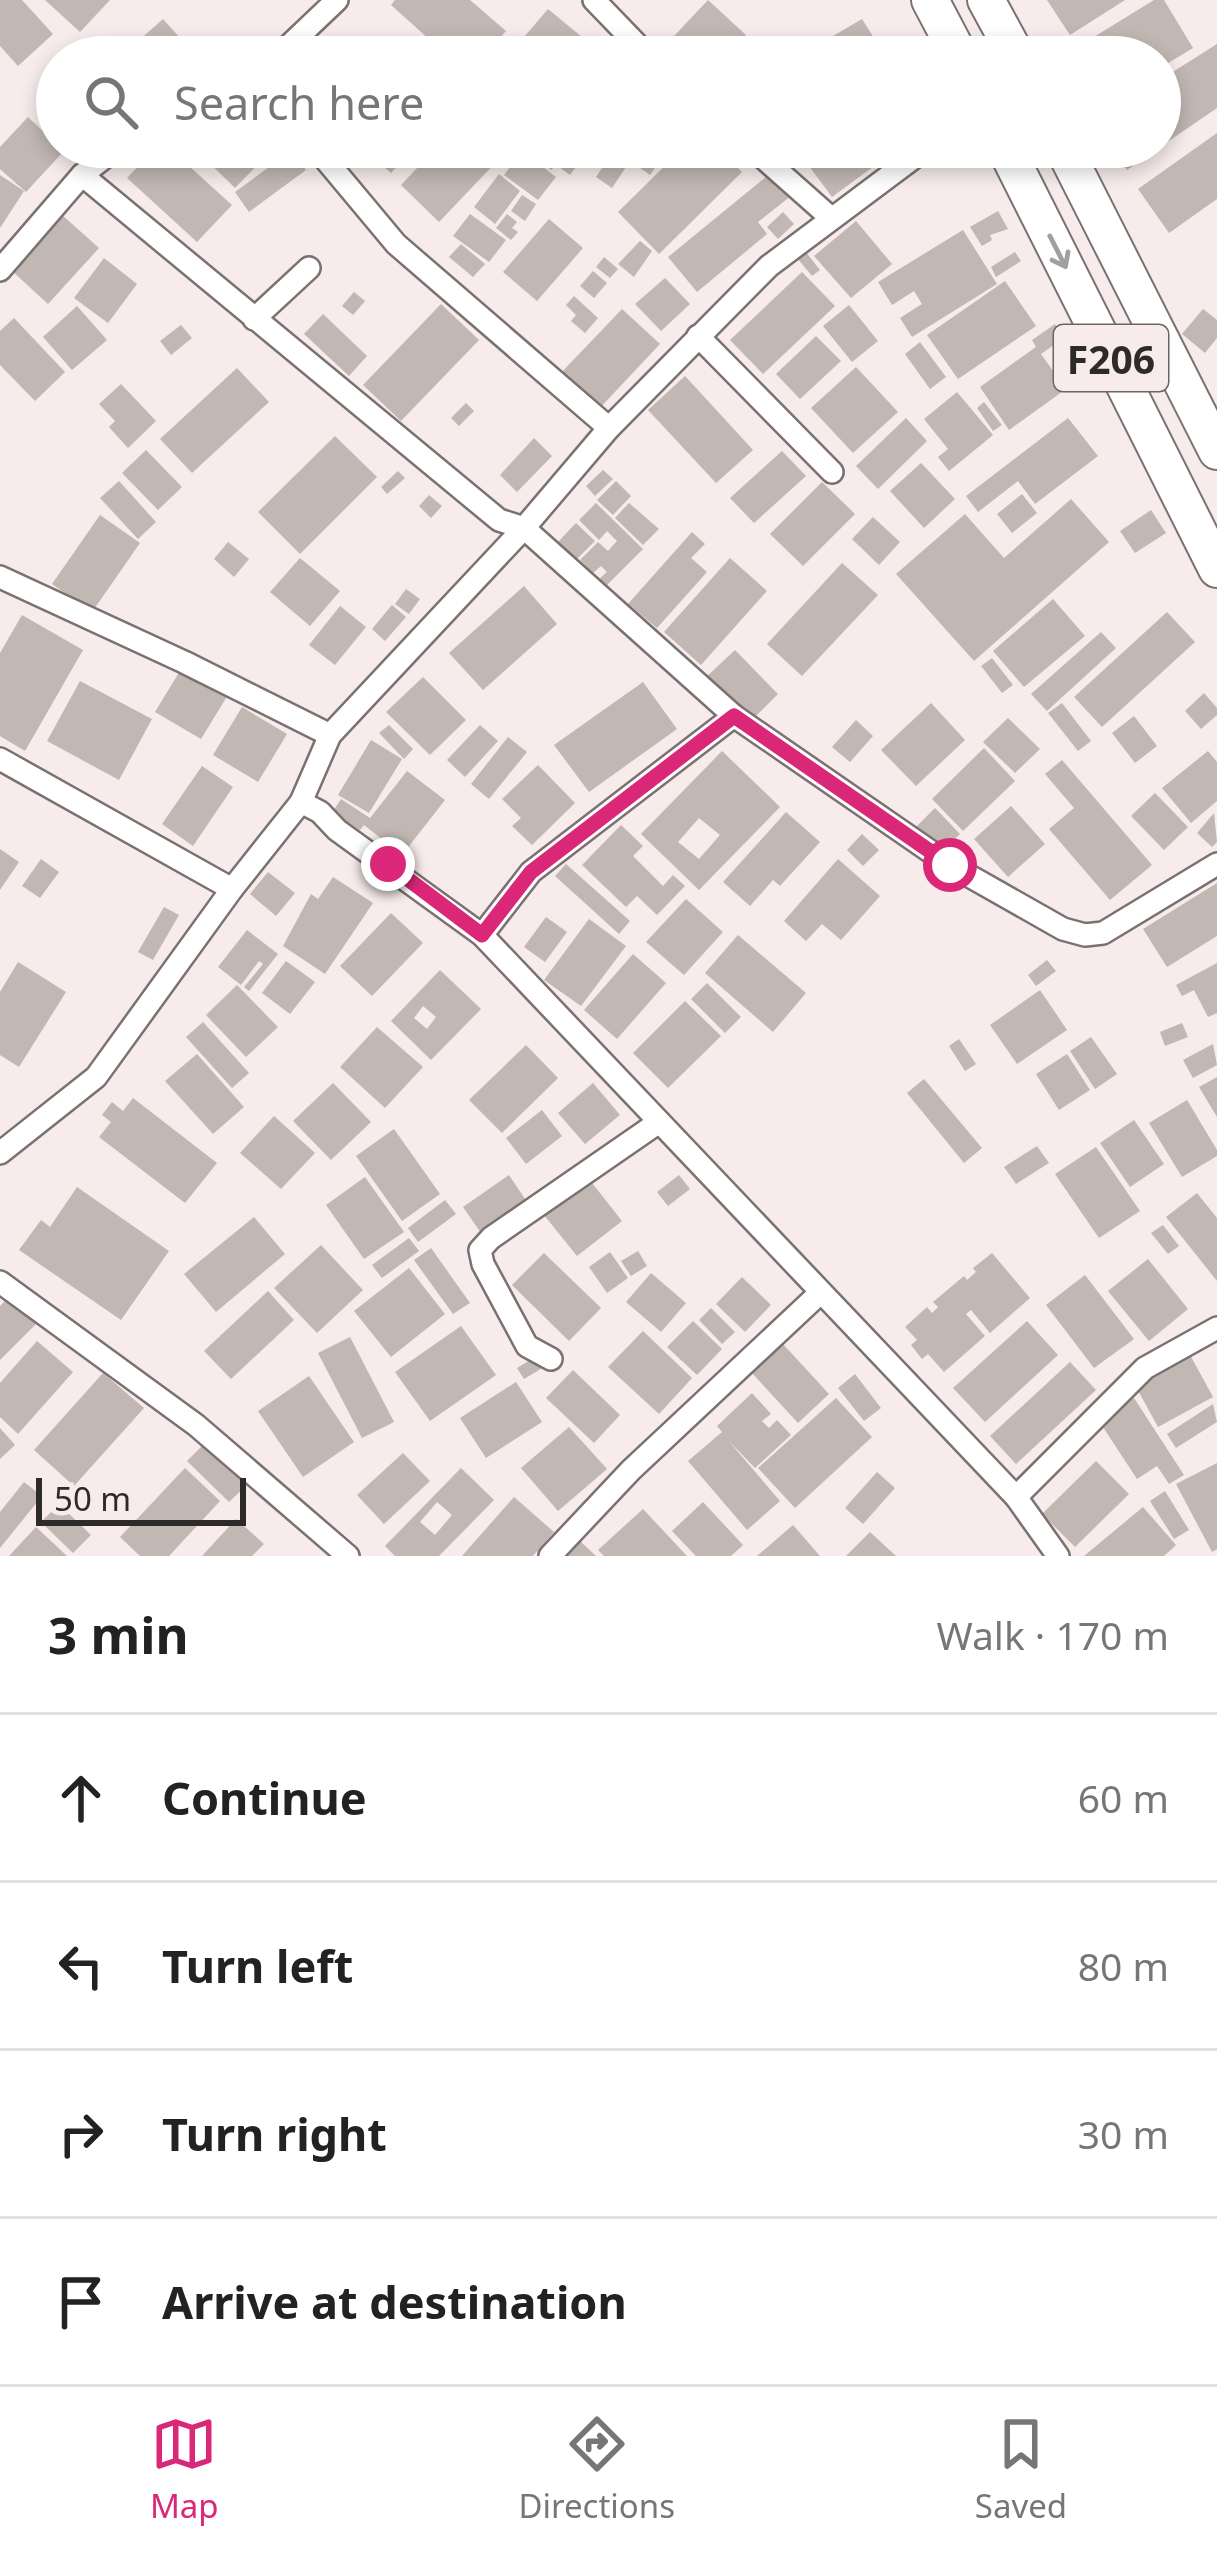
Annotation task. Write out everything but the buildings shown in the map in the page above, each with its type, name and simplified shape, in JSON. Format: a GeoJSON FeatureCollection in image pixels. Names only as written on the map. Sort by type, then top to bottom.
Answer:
{"type":"FeatureCollection","features":[{"type":"Feature","properties":{"kind":"main road"},"geometry":{"type":"LineString","coordinates":[[930,0],[949,36]]}},
{"type":"Feature","properties":{"kind":"main road"},"geometry":{"type":"LineString","coordinates":[[986,0],[1006,36]]}},
{"type":"Feature","properties":{"kind":"main road","name":"F206"},"geometry":{"type":"LineString","coordinates":[[1016,168],[1217,569]]}},
{"type":"Feature","properties":{"kind":"main road","name":"F206"},"geometry":{"type":"LineString","coordinates":[[1075,168],[1217,452]]}},
{"type":"Feature","properties":{"kind":"street"},"geometry":{"type":"LineString","coordinates":[[300,36],[337,0]]}},
{"type":"Feature","properties":{"kind":"street"},"geometry":{"type":"LineString","coordinates":[[594,0],[629,36]]}},
{"type":"Feature","properties":{"kind":"street"},"geometry":{"type":"LineString","coordinates":[[0,270],[91,168]]}},
{"type":"Feature","properties":{"kind":"street"},"geometry":{"type":"LineString","coordinates":[[333,168],[396,244],[609,428]]}},
{"type":"Feature","properties":{"kind":"street"},"geometry":{"type":"LineString","coordinates":[[775,168],[831,218]]}},
{"type":"Feature","properties":{"kind":"street"},"geometry":{"type":"LineString","coordinates":[[0,1153],[96,1077],[301,802],[330,735],[524,528],[609,428],[769,266],[899,168]]}},
{"type":"Feature","properties":{"kind":"street"},"geometry":{"type":"LineString","coordinates":[[82,175],[499,520],[524,528],[734,716],[950,865],[1063,929],[1084,935],[1102,932],[1217,864]]}},
{"type":"Feature","properties":{"kind":"street"},"geometry":{"type":"LineString","coordinates":[[254,320],[309,268]]}},
{"type":"Feature","properties":{"kind":"street"},"geometry":{"type":"LineString","coordinates":[[698,336],[832,472]]}},
{"type":"Feature","properties":{"kind":"street"},"geometry":{"type":"LineString","coordinates":[[0,577],[330,735]]}},
{"type":"Feature","properties":{"kind":"street"},"geometry":{"type":"LineString","coordinates":[[482,935],[531,872],[734,716]]}},
{"type":"Feature","properties":{"kind":"street"},"geometry":{"type":"LineString","coordinates":[[0,759],[232,889]]}},
{"type":"Feature","properties":{"kind":"street"},"geometry":{"type":"LineString","coordinates":[[301,802],[482,935],[1016,1497],[1058,1556]]}},
{"type":"Feature","properties":{"kind":"street"},"geometry":{"type":"LineString","coordinates":[[551,1359],[527,1346],[480,1250],[659,1122]]}},
{"type":"Feature","properties":{"kind":"street"},"geometry":{"type":"LineString","coordinates":[[0,1282],[196,1425],[348,1556]]}},
{"type":"Feature","properties":{"kind":"street"},"geometry":{"type":"LineString","coordinates":[[550,1556],[631,1470],[820,1293]]}},
{"type":"Feature","properties":{"kind":"street"},"geometry":{"type":"LineString","coordinates":[[1016,1497],[1145,1368],[1217,1328]]}},
{"type":"Feature","properties":{"kind":"route"},"geometry":{"type":"LineString","coordinates":[[388,864],[482,935],[531,872],[734,716],[950,865]]}}]}
